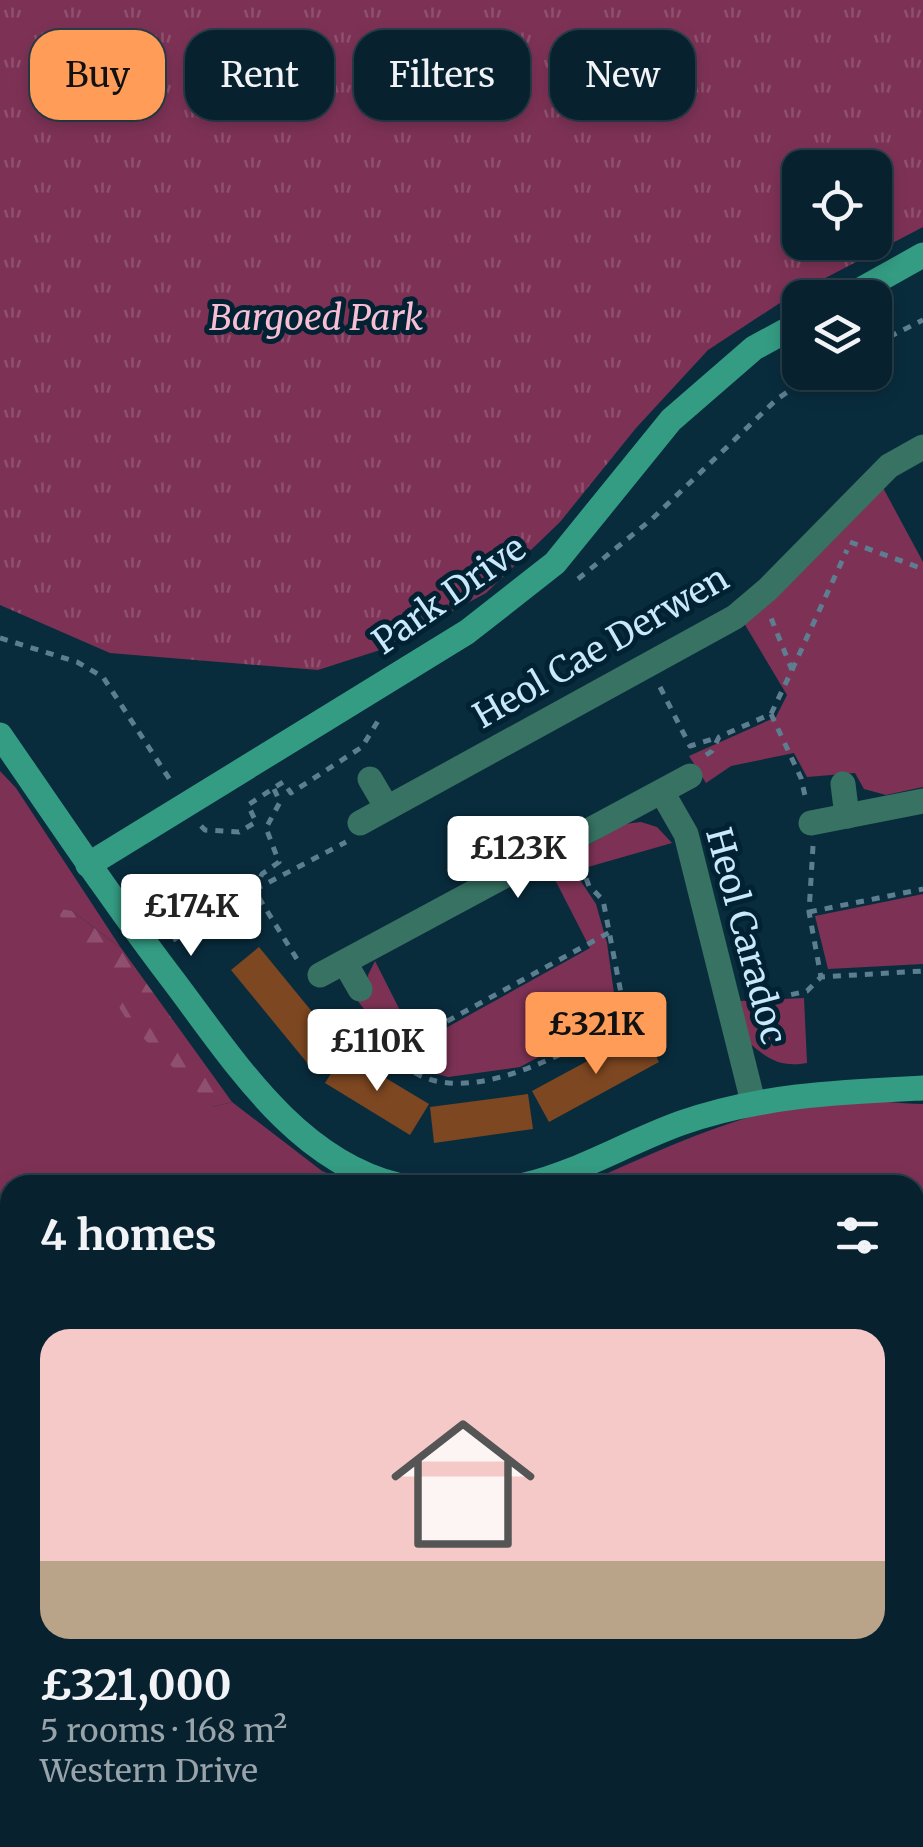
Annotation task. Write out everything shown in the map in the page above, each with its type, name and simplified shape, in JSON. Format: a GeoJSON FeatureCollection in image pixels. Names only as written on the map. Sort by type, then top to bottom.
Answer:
{"type":"FeatureCollection","features":[{"type":"Feature","properties":{"kind":"street"},"geometry":{"type":"LineString","coordinates":[[878,280],[923,255]]}},
{"type":"Feature","properties":{"kind":"street","name":"Park Drive"},"geometry":{"type":"LineString","coordinates":[[88,865],[467,632],[555,563],[672,420],[754,348],[782,333]]}},
{"type":"Feature","properties":{"kind":"street","name":"Heol Cae Derwen"},"geometry":{"type":"LineString","coordinates":[[360,822],[735,617],[889,466],[923,447]]}},
{"type":"Feature","properties":{"kind":"street"},"geometry":{"type":"LineString","coordinates":[[0,735],[88,865],[251,1084],[302,1135],[372,1175]]}},
{"type":"Feature","properties":{"kind":"street"},"geometry":{"type":"LineString","coordinates":[[320,975],[690,776]]}},
{"type":"Feature","properties":{"kind":"street"},"geometry":{"type":"LineString","coordinates":[[370,780],[387,808]]}},
{"type":"Feature","properties":{"kind":"street"},"geometry":{"type":"LineString","coordinates":[[843,784],[847,816]]}},
{"type":"Feature","properties":{"kind":"street","name":"Heol Caradoc"},"geometry":{"type":"LineString","coordinates":[[662,792],[686,834],[753,1102]]}},
{"type":"Feature","properties":{"kind":"street"},"geometry":{"type":"LineString","coordinates":[[811,823],[923,801]]}},
{"type":"Feature","properties":{"kind":"street"},"geometry":{"type":"LineString","coordinates":[[345,962],[359,1000]]}},
{"type":"Feature","properties":{"kind":"street"},"geometry":{"type":"LineString","coordinates":[[562,1175],[680,1124],[753,1102],[810,1093],[923,1088]]}},
{"type":"Feature","properties":{"kind":"path"},"geometry":{"type":"LineString","coordinates":[[892,336],[923,320]]}},
{"type":"Feature","properties":{"kind":"path"},"geometry":{"type":"LineString","coordinates":[[649,664],[690,746],[719,737],[770,714],[850,542],[923,569]]}},
{"type":"Feature","properties":{"kind":"path"},"geometry":{"type":"LineString","coordinates":[[761,594],[792,670]]}},
{"type":"Feature","properties":{"kind":"path"},"geometry":{"type":"LineString","coordinates":[[0,638],[76,662],[103,677],[173,785]]}},
{"type":"Feature","properties":{"kind":"path"},"geometry":{"type":"LineString","coordinates":[[690,776],[698,760],[712,751],[719,737]]}},
{"type":"Feature","properties":{"kind":"path"},"geometry":{"type":"LineString","coordinates":[[274,789],[280,802],[266,828],[279,862],[262,874],[254,890],[311,980],[320,975]]}},
{"type":"Feature","properties":{"kind":"path"},"geometry":{"type":"LineString","coordinates":[[359,1000],[391,1052],[417,1074],[442,1083],[517,1076],[626,1020],[603,900],[589,886],[572,840]]}},
{"type":"Feature","properties":{"kind":"path"},"geometry":{"type":"LineString","coordinates":[[809,912],[923,888]]}},
{"type":"Feature","properties":{"kind":"path"},"geometry":{"type":"LineString","coordinates":[[391,1052],[610,932]]}},
{"type":"Feature","properties":{"kind":"path"},"geometry":{"type":"LineString","coordinates":[[742,1053],[752,1049],[781,997],[807,991],[820,976],[923,972]]}},
{"type":"Feature","properties":{"kind":"green space","name":"Bargoed Park"},"geometry":{"type":"Polygon","coordinates":[[[0,0],[923,0],[923,227],[892,243],[892,150],[782,150],[782,260],[860,260],[822,280],[782,280],[782,302],[708,350],[636,428],[560,522],[486,593],[380,650],[318,670],[110,653],[0,605],[0,0]]]}},
{"type":"Feature","properties":{"kind":"green space"},"geometry":{"type":"Polygon","coordinates":[[[881,484],[923,562],[923,787],[886,795],[864,789],[855,773],[807,777],[794,753],[731,766],[706,783],[689,756],[776,717],[787,695],[744,623],[881,484]]]}},
{"type":"Feature","properties":{"kind":"green space"},"geometry":{"type":"Polygon","coordinates":[[[0,771],[16,788],[121,948],[72,911],[213,1107],[232,1102],[331,1175],[0,1175],[0,771]]]}},
{"type":"Feature","properties":{"kind":"green space"},"geometry":{"type":"Polygon","coordinates":[[[641,822],[657,827],[672,843],[574,871],[596,904],[607,943],[617,1015],[520,1067],[448,1077],[419,1069],[398,1053],[357,1000],[369,992],[368,975],[375,961],[417,1044],[590,948],[549,868],[625,824],[641,822]]]}},
{"type":"Feature","properties":{"kind":"green space"},"geometry":{"type":"Polygon","coordinates":[[[923,894],[923,964],[828,969],[815,916],[923,894]]]}},
{"type":"Feature","properties":{"kind":"green space"},"geometry":{"type":"Polygon","coordinates":[[[55,908],[72,911],[121,948],[232,1102],[213,1107],[131,1026],[55,908]]]}},
{"type":"Feature","properties":{"kind":"green space"},"geometry":{"type":"Polygon","coordinates":[[[804,998],[807,1063],[773,1060],[745,1039],[740,1001],[804,998]]]}},
{"type":"Feature","properties":{"kind":"green space"},"geometry":{"type":"Polygon","coordinates":[[[850,1100],[923,1104],[923,1175],[604,1175],[692,1137],[778,1109],[850,1100]]]}},
{"type":"Feature","properties":{"kind":"building"},"geometry":{"type":"Polygon","coordinates":[[[259,947],[341,1047],[313,1070],[231,970],[259,947]]]}},
{"type":"Feature","properties":{"kind":"building"},"geometry":{"type":"Polygon","coordinates":[[[643,1031],[659,1062],[549,1122],[532,1091],[643,1031]]]}},
{"type":"Feature","properties":{"kind":"building"},"geometry":{"type":"Polygon","coordinates":[[[344,1053],[429,1104],[410,1135],[325,1083],[344,1053]]]}},
{"type":"Feature","properties":{"kind":"building"},"geometry":{"type":"Polygon","coordinates":[[[528,1094],[533,1129],[434,1143],[430,1107],[528,1094]]]}}]}
